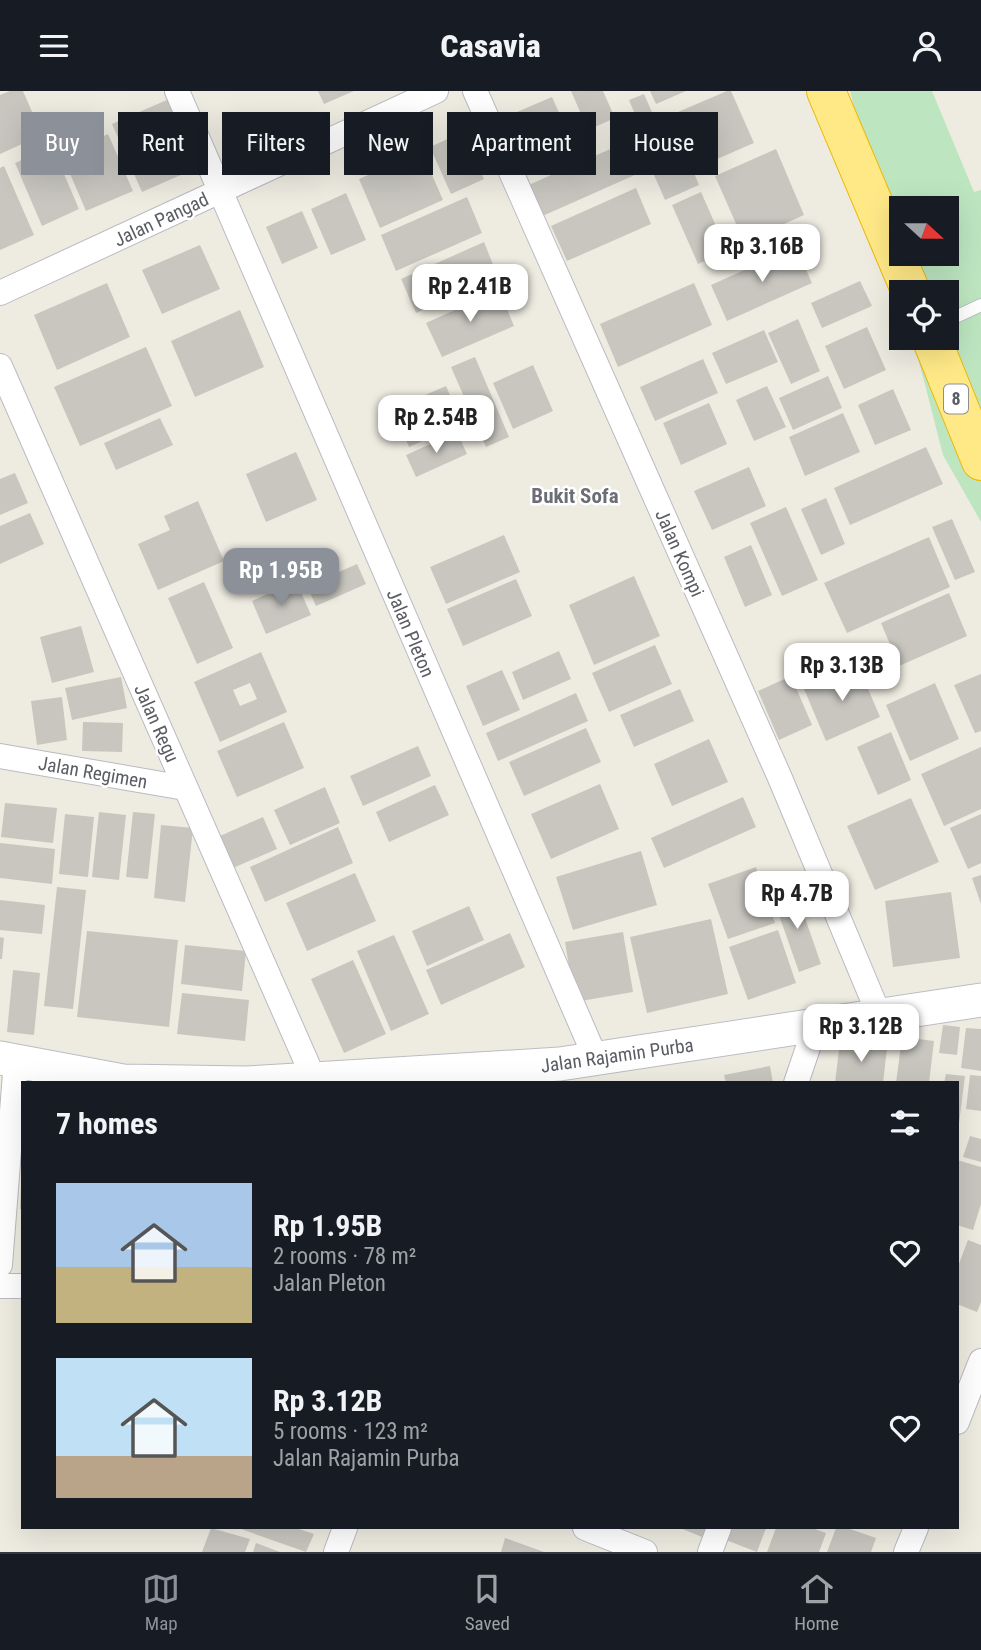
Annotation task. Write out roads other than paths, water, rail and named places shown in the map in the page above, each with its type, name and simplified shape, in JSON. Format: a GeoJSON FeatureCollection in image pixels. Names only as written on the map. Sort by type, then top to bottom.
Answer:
{"type":"FeatureCollection","features":[{"type":"Feature","properties":{"kind":"highway"},"geometry":{"type":"LineString","coordinates":[[826,91],[906,280]]}},
{"type":"Feature","properties":{"kind":"highway","name":"8"},"geometry":{"type":"LineString","coordinates":[[935,350],[981,461]]}},
{"type":"Feature","properties":{"kind":"street","name":"Jalan Pleton"},"geometry":{"type":"LineString","coordinates":[[177,91],[596,1059]]}},
{"type":"Feature","properties":{"kind":"street","name":"Jalan Pangad"},"geometry":{"type":"LineString","coordinates":[[0,293],[436,91]]}},
{"type":"Feature","properties":{"kind":"street","name":"Jalan Kompi"},"geometry":{"type":"LineString","coordinates":[[475,91],[780,778],[880,1017]]}},
{"type":"Feature","properties":{"kind":"street","name":"Jalan Regu"},"geometry":{"type":"LineString","coordinates":[[0,366],[314,1079]]}},
{"type":"Feature","properties":{"kind":"street","name":"Jalan Regimen"},"geometry":{"type":"LineString","coordinates":[[0,755],[186,788]]}},
{"type":"Feature","properties":{"kind":"street","name":"Jalan Rajamin Purba"},"geometry":{"type":"LineString","coordinates":[[280,1081],[468,1077],[981,1000]]}},
{"type":"Feature","properties":{"kind":"street"},"geometry":{"type":"LineString","coordinates":[[797,1081],[815,1027]]}},
{"type":"Feature","properties":{"kind":"street","name":"Jalan Rajamin Purba"},"geometry":{"type":"LineString","coordinates":[[8,1060],[123,1080],[164,1081]]}},
{"type":"Feature","properties":{"kind":"street"},"geometry":{"type":"LineString","coordinates":[[0,1265],[8,1060]]}},
{"type":"Feature","properties":{"kind":"street"},"geometry":{"type":"LineString","coordinates":[[0,1286],[21,1286]]}},
{"type":"Feature","properties":{"kind":"street"},"geometry":{"type":"LineString","coordinates":[[959,1417],[981,1361]]}},
{"type":"Feature","properties":{"kind":"street"},"geometry":{"type":"LineString","coordinates":[[336,1552],[345,1529]]}},
{"type":"Feature","properties":{"kind":"street"},"geometry":{"type":"LineString","coordinates":[[588,1529],[645,1552]]}},
{"type":"Feature","properties":{"kind":"street"},"geometry":{"type":"LineString","coordinates":[[710,1552],[719,1529]]}},
{"type":"Feature","properties":{"kind":"street"},"geometry":{"type":"LineString","coordinates":[[906,1552],[916,1529]]}},
{"type":"Feature","properties":{"kind":"lane"},"geometry":{"type":"LineString","coordinates":[[959,315],[981,305]]}},
{"type":"Feature","properties":{"kind":"district","name":"Bukit Sofa"},"geometry":{"type":"Point","coordinates":[575,496]}}]}
